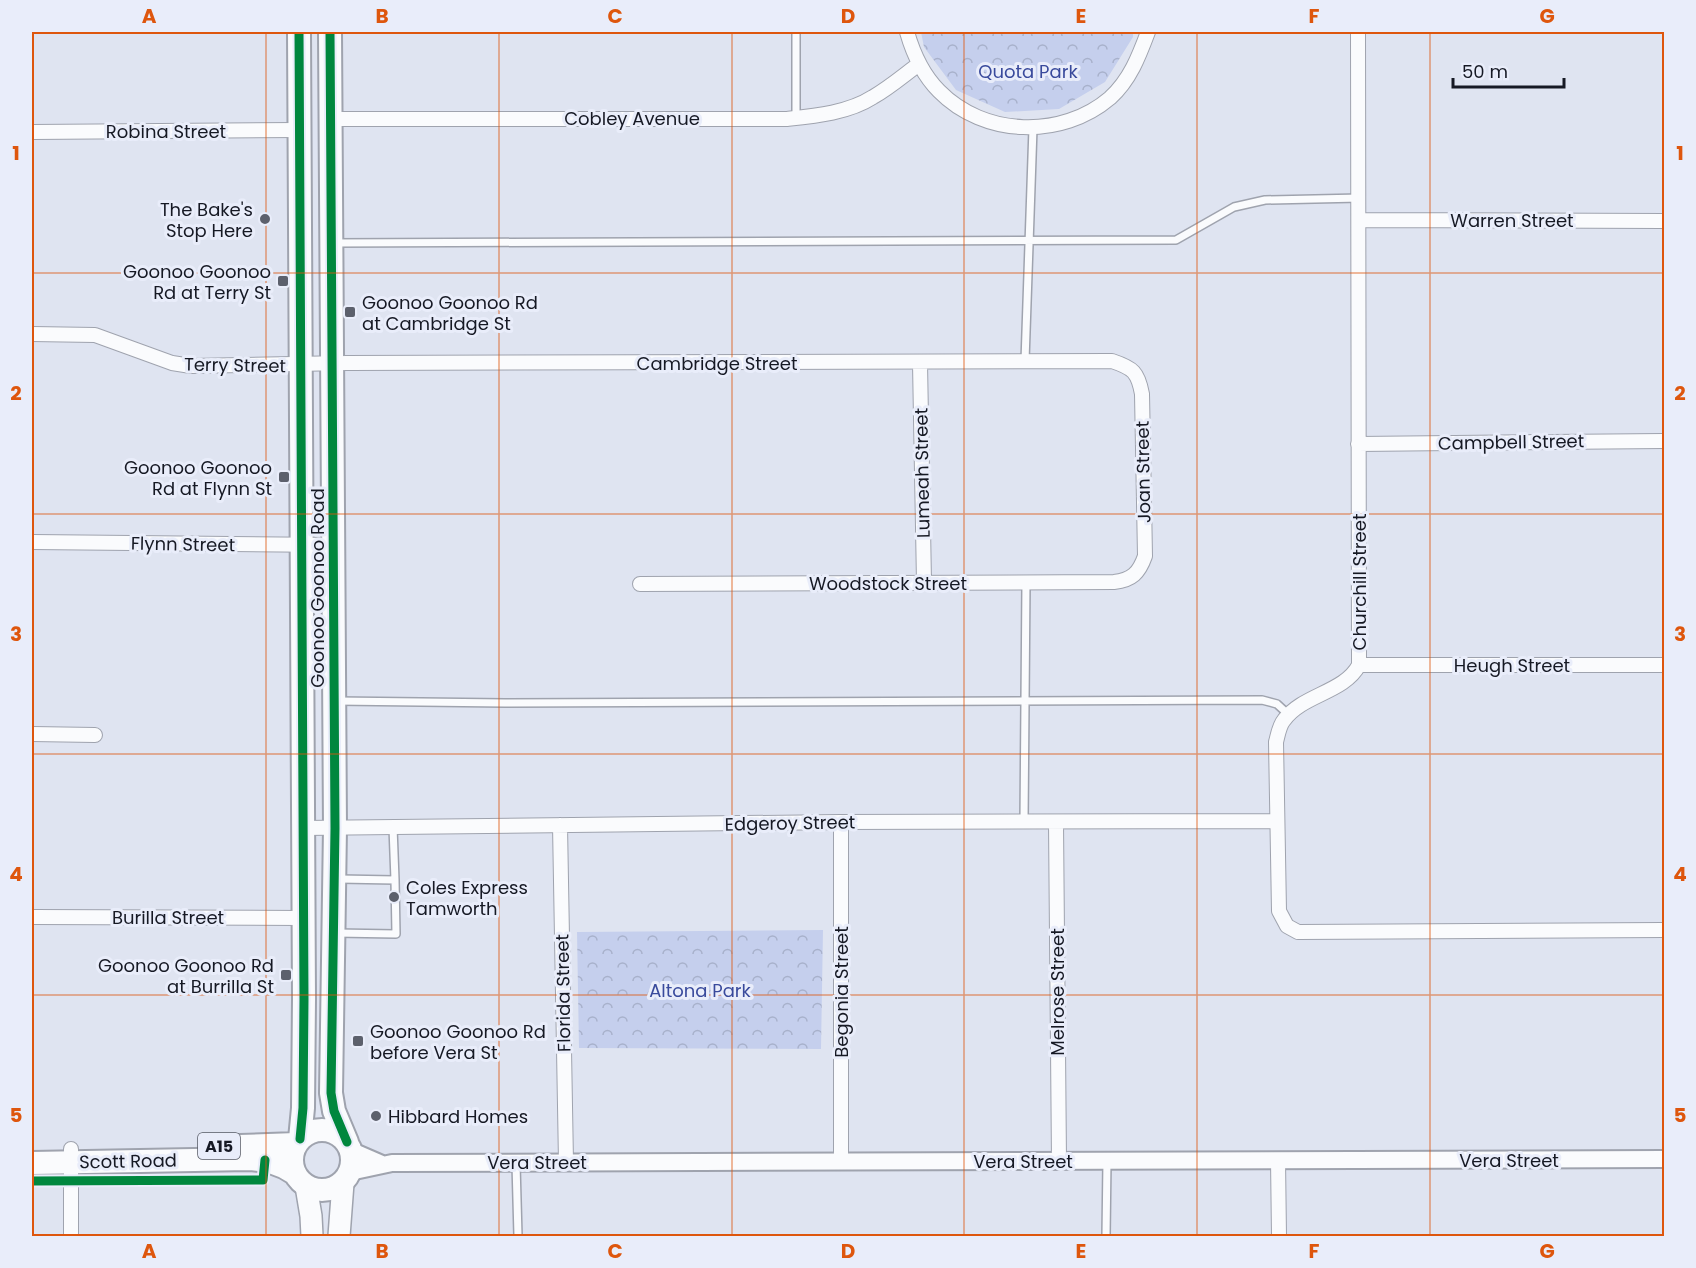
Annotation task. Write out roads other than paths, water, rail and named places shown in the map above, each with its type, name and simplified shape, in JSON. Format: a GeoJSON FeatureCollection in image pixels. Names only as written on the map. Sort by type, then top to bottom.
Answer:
{"type":"FeatureCollection","features":[{"type":"Feature","properties":{"kind":"highway","name":"Goonoo Goonoo Road"},"geometry":{"type":"LineString","coordinates":[[298,1141],[304,1082],[299,32]]}},
{"type":"Feature","properties":{"kind":"highway","name":"Goonoo Goonoo Road"},"geometry":{"type":"LineString","coordinates":[[330,32],[335,828],[331,1093],[348,1162]]}},
{"type":"Feature","properties":{"kind":"highway","name":"A15"},"geometry":{"type":"LineString","coordinates":[[298,1141],[309,1132],[330,1130],[339,1134],[348,1162],[334,1188],[325,1191],[315,1190],[300,1180]]}},
{"type":"Feature","properties":{"kind":"highway","name":"Scott Road"},"geometry":{"type":"LineString","coordinates":[[32,1163],[71,1156],[298,1141]]}},
{"type":"Feature","properties":{"kind":"highway"},"geometry":{"type":"LineString","coordinates":[[298,1141],[292,1154],[300,1180]]}},
{"type":"Feature","properties":{"kind":"highway","name":"Scott Road"},"geometry":{"type":"LineString","coordinates":[[32,1149],[71,1156],[265,1160],[280,1164],[300,1180]]}},
{"type":"Feature","properties":{"kind":"main road","name":"Goonoo Goonoo Road"},"geometry":{"type":"LineString","coordinates":[[339,1236],[348,1162]]}},
{"type":"Feature","properties":{"kind":"main road"},"geometry":{"type":"LineString","coordinates":[[300,1180],[311,1216],[312,1236]]}},
{"type":"Feature","properties":{"kind":"street"},"geometry":{"type":"LineString","coordinates":[[907,32],[919,64],[939,91],[967,112],[999,125],[1033,128],[1074,120],[1110,98],[1136,65],[1148,32]]}},
{"type":"Feature","properties":{"kind":"street","name":"Churchill Street"},"geometry":{"type":"LineString","coordinates":[[1358,32],[1359,665],[1345,681],[1304,702],[1289,715],[1280,727],[1276,742],[1279,911],[1287,926],[1298,932],[1665,930]]}},
{"type":"Feature","properties":{"kind":"street","name":"Cobley Avenue"},"geometry":{"type":"LineString","coordinates":[[331,119],[796,117],[819,115],[854,106],[872,98],[919,64]]}},
{"type":"Feature","properties":{"kind":"street","name":"Robina Street"},"geometry":{"type":"LineString","coordinates":[[32,132],[300,130]]}},
{"type":"Feature","properties":{"kind":"street","name":"Warren Street"},"geometry":{"type":"LineString","coordinates":[[1360,219],[1665,221]]}},
{"type":"Feature","properties":{"kind":"street","name":"Terry Street"},"geometry":{"type":"LineString","coordinates":[[32,334],[95,335],[172,363],[190,366],[300,365]]}},
{"type":"Feature","properties":{"kind":"street","name":"Cambridge Street"},"geometry":{"type":"LineString","coordinates":[[300,365],[1112,361],[1131,369]]}},
{"type":"Feature","properties":{"kind":"street","name":"Lumeah Street"},"geometry":{"type":"LineString","coordinates":[[920,363],[924,582]]}},
{"type":"Feature","properties":{"kind":"street","name":"Joan Street"},"geometry":{"type":"LineString","coordinates":[[1131,369],[1140,382],[1142,394],[1145,556],[1134,576]]}},
{"type":"Feature","properties":{"kind":"street","name":"Campbell Street"},"geometry":{"type":"LineString","coordinates":[[1358,444],[1665,441]]}},
{"type":"Feature","properties":{"kind":"street","name":"Flynn Street"},"geometry":{"type":"LineString","coordinates":[[32,542],[334,545]]}},
{"type":"Feature","properties":{"kind":"street","name":"Woodstock Street"},"geometry":{"type":"LineString","coordinates":[[640,584],[1114,582],[1125,581],[1134,576]]}},
{"type":"Feature","properties":{"kind":"street","name":"Heugh Street"},"geometry":{"type":"LineString","coordinates":[[1359,665],[1665,664]]}},
{"type":"Feature","properties":{"kind":"street"},"geometry":{"type":"LineString","coordinates":[[32,734],[95,735]]}},
{"type":"Feature","properties":{"kind":"street","name":"Edgeroy Street"},"geometry":{"type":"LineString","coordinates":[[303,828],[841,822],[1277,821]]}},
{"type":"Feature","properties":{"kind":"street","name":"Begonia Street"},"geometry":{"type":"LineString","coordinates":[[841,822],[841,1161]]}},
{"type":"Feature","properties":{"kind":"street","name":"Melrose Street"},"geometry":{"type":"LineString","coordinates":[[1056,823],[1059,1161]]}},
{"type":"Feature","properties":{"kind":"street","name":"Florida Street"},"geometry":{"type":"LineString","coordinates":[[560,825],[566,1162]]}},
{"type":"Feature","properties":{"kind":"street","name":"Burilla Street"},"geometry":{"type":"LineString","coordinates":[[32,917],[304,918]]}},
{"type":"Feature","properties":{"kind":"street"},"geometry":{"type":"LineString","coordinates":[[71,1156],[71,1236]]}},
{"type":"Feature","properties":{"kind":"street","name":"Vera Street"},"geometry":{"type":"LineString","coordinates":[[348,1162],[382,1164],[1665,1159]]}},
{"type":"Feature","properties":{"kind":"street"},"geometry":{"type":"LineString","coordinates":[[1278,1160],[1279,1236]]}},
{"type":"Feature","properties":{"kind":"lane"},"geometry":{"type":"LineString","coordinates":[[796,32],[796,117]]}},
{"type":"Feature","properties":{"kind":"lane"},"geometry":{"type":"LineString","coordinates":[[1025,362],[1033,128]]}},
{"type":"Feature","properties":{"kind":"lane"},"geometry":{"type":"LineString","coordinates":[[332,243],[1176,240],[1233,207],[1264,200],[1360,198]]}},
{"type":"Feature","properties":{"kind":"lane"},"geometry":{"type":"LineString","coordinates":[[1024,822],[1026,582]]}},
{"type":"Feature","properties":{"kind":"lane"},"geometry":{"type":"LineString","coordinates":[[334,701],[529,703],[1263,700],[1277,704],[1289,715]]}},
{"type":"Feature","properties":{"kind":"lane"},"geometry":{"type":"LineString","coordinates":[[333,933],[396,934],[393,827]]}},
{"type":"Feature","properties":{"kind":"lane"},"geometry":{"type":"LineString","coordinates":[[334,879],[395,880]]}},
{"type":"Feature","properties":{"kind":"lane"},"geometry":{"type":"LineString","coordinates":[[1106,1236],[1107,1161]]}},
{"type":"Feature","properties":{"kind":"lane"},"geometry":{"type":"LineString","coordinates":[[516,1162],[518,1236]]}},
{"type":"Feature","properties":{"kind":"place","name":"The Bake's Stop Here"},"geometry":{"type":"Point","coordinates":[265,219]}},
{"type":"Feature","properties":{"kind":"place","name":"Goonoo Goonoo Rd at Terry St"},"geometry":{"type":"Point","coordinates":[283,281]}},
{"type":"Feature","properties":{"kind":"place","name":"Goonoo Goonoo Rd at Cambridge St"},"geometry":{"type":"Point","coordinates":[350,312]}},
{"type":"Feature","properties":{"kind":"place","name":"Goonoo Goonoo Rd at Flynn St"},"geometry":{"type":"Point","coordinates":[284,477]}},
{"type":"Feature","properties":{"kind":"place","name":"Coles Express Tamworth"},"geometry":{"type":"Point","coordinates":[394,897]}},
{"type":"Feature","properties":{"kind":"place","name":"Goonoo Goonoo Rd at Burrilla St"},"geometry":{"type":"Point","coordinates":[286,975]}},
{"type":"Feature","properties":{"kind":"place","name":"Goonoo Goonoo Rd before Vera St"},"geometry":{"type":"Point","coordinates":[358,1041]}},
{"type":"Feature","properties":{"kind":"place","name":"Hibbard Homes"},"geometry":{"type":"Point","coordinates":[376,1116]}},
{"type":"Feature","properties":{"kind":"park label","name":"Quota Park"},"geometry":{"type":"Point","coordinates":[1028,71]}},
{"type":"Feature","properties":{"kind":"park label","name":"Altona Park"},"geometry":{"type":"Point","coordinates":[700,990]}}]}
